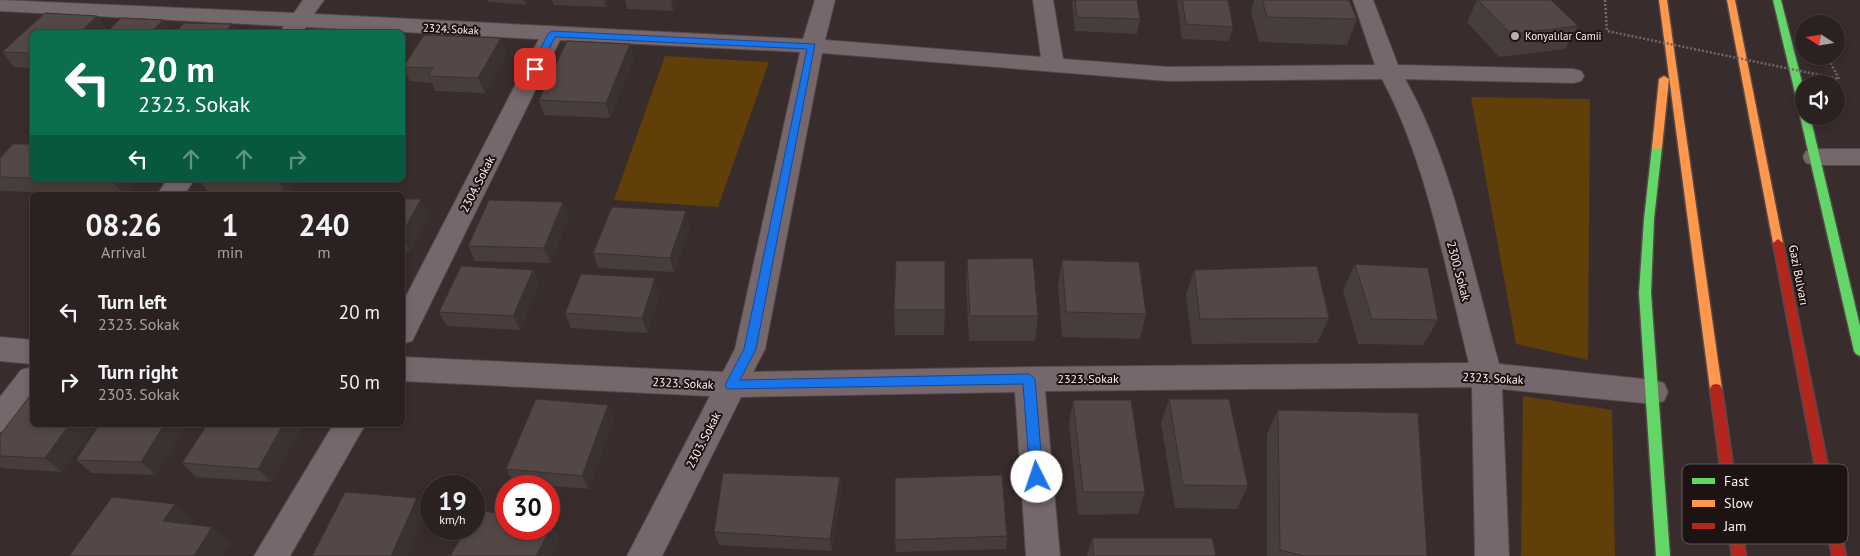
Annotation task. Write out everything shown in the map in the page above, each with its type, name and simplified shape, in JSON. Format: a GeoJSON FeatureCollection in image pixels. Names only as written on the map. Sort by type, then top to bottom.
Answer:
{"type":"FeatureCollection","features":[{"type":"Feature","properties":{"kind":"highway"},"geometry":{"type":"LineString","coordinates":[[1663,0],[1726,464]]}},
{"type":"Feature","properties":{"kind":"highway","name":"Gazi Bulvarı"},"geometry":{"type":"LineString","coordinates":[[1731,0],[1821,464]]}},
{"type":"Feature","properties":{"kind":"highway"},"geometry":{"type":"LineString","coordinates":[[1777,0],[1795,75]]}},
{"type":"Feature","properties":{"kind":"highway"},"geometry":{"type":"LineString","coordinates":[[1663,556],[1645,284],[1648,219],[1668,37]]}},
{"type":"Feature","properties":{"kind":"highway"},"geometry":{"type":"LineString","coordinates":[[1807,125],[1855,312],[1860,351]]}},
{"type":"Feature","properties":{"kind":"street"},"geometry":{"type":"LineString","coordinates":[[295,27],[314,0]]}},
{"type":"Feature","properties":{"kind":"street","name":"2303. Sokak"},"geometry":{"type":"LineString","coordinates":[[644,556],[750,349],[812,46],[818,19],[825,0]]}},
{"type":"Feature","properties":{"kind":"street"},"geometry":{"type":"LineString","coordinates":[[1043,0],[1053,65]]}},
{"type":"Feature","properties":{"kind":"street","name":"2300. Sokak"},"geometry":{"type":"LineString","coordinates":[[1363,0],[1389,72],[1403,97],[1430,166],[1487,375],[1492,556]]}},
{"type":"Feature","properties":{"kind":"street","name":"2324. Sokak"},"geometry":{"type":"LineString","coordinates":[[0,5],[295,27],[552,34],[812,46],[1168,74],[1389,72],[1573,76]]}},
{"type":"Feature","properties":{"kind":"street","name":"2304. Sokak"},"geometry":{"type":"LineString","coordinates":[[405,327],[552,34]]}},
{"type":"Feature","properties":{"kind":"street"},"geometry":{"type":"LineString","coordinates":[[1815,157],[1860,157]]}},
{"type":"Feature","properties":{"kind":"street"},"geometry":{"type":"LineString","coordinates":[[0,349],[30,352]]}},
{"type":"Feature","properties":{"kind":"street","name":"2323. Sokak"},"geometry":{"type":"LineString","coordinates":[[405,368],[731,385],[1029,379],[1487,375],[1653,392]]}},
{"type":"Feature","properties":{"kind":"street"},"geometry":{"type":"LineString","coordinates":[[1029,379],[1043,556]]}},
{"type":"Feature","properties":{"kind":"street"},"geometry":{"type":"LineString","coordinates":[[0,419],[30,382]]}},
{"type":"Feature","properties":{"kind":"street"},"geometry":{"type":"LineString","coordinates":[[271,556],[349,427]]}},
{"type":"Feature","properties":{"kind":"path"},"geometry":{"type":"LineString","coordinates":[[1605,0],[1607,31],[1839,79],[1832,65]]}},
{"type":"Feature","properties":{"kind":"shaded area"},"geometry":{"type":"Polygon","coordinates":[[[665,56],[769,62],[718,207],[614,200],[665,56]]]}},
{"type":"Feature","properties":{"kind":"shaded area"},"geometry":{"type":"Polygon","coordinates":[[[1471,97],[1590,99],[1588,360],[1516,344],[1471,97]]]}},
{"type":"Feature","properties":{"kind":"shaded area"},"geometry":{"type":"Polygon","coordinates":[[[1523,396],[1612,410],[1615,556],[1521,556],[1523,396]]]}},
{"type":"Feature","properties":{"kind":"building"},"geometry":{"type":"Polygon","coordinates":[[[1075,0],[1137,0],[1140,19],[1077,17],[1075,0]]]}},
{"type":"Feature","properties":{"kind":"building"},"geometry":{"type":"Polygon","coordinates":[[[1182,0],[1228,0],[1233,27],[1186,24],[1182,0]]]}},
{"type":"Feature","properties":{"kind":"building"},"geometry":{"type":"Polygon","coordinates":[[[1262,0],[1349,0],[1357,19],[1267,17],[1262,0]]]}},
{"type":"Feature","properties":{"kind":"building"},"geometry":{"type":"Polygon","coordinates":[[[1478,0],[1551,0],[1578,26],[1511,34],[1478,0]]]}},
{"type":"Feature","properties":{"kind":"building"},"geometry":{"type":"Polygon","coordinates":[[[45,13],[97,16],[82,30],[30,30],[30,53],[2,52],[45,13]]]}},
{"type":"Feature","properties":{"kind":"building"},"geometry":{"type":"Polygon","coordinates":[[[121,18],[163,20],[153,30],[109,30],[121,18]]]}},
{"type":"Feature","properties":{"kind":"building"},"geometry":{"type":"Polygon","coordinates":[[[184,23],[232,24],[227,30],[178,30],[184,23]]]}},
{"type":"Feature","properties":{"kind":"building"},"geometry":{"type":"Polygon","coordinates":[[[424,35],[501,38],[478,78],[428,76],[433,68],[405,67],[405,64],[424,35]]]}},
{"type":"Feature","properties":{"kind":"building"},"geometry":{"type":"Polygon","coordinates":[[[567,41],[630,44],[606,103],[539,100],[567,41]]]}},
{"type":"Feature","properties":{"kind":"building"},"geometry":{"type":"Polygon","coordinates":[[[13,144],[30,144],[30,178],[0,177],[0,158],[13,144]]]}},
{"type":"Feature","properties":{"kind":"building"},"geometry":{"type":"Polygon","coordinates":[[[405,199],[421,199],[405,228],[405,199]]]}},
{"type":"Feature","properties":{"kind":"building"},"geometry":{"type":"Polygon","coordinates":[[[489,200],[563,202],[544,248],[468,246],[489,200]]]}},
{"type":"Feature","properties":{"kind":"building"},"geometry":{"type":"Polygon","coordinates":[[[612,207],[686,211],[670,258],[593,253],[612,207]]]}},
{"type":"Feature","properties":{"kind":"building"},"geometry":{"type":"Polygon","coordinates":[[[1033,258],[1038,316],[970,316],[967,259],[1033,258]]]}},
{"type":"Feature","properties":{"kind":"building"},"geometry":{"type":"Polygon","coordinates":[[[1062,260],[1139,262],[1146,314],[1066,312],[1062,260]]]}},
{"type":"Feature","properties":{"kind":"building"},"geometry":{"type":"Polygon","coordinates":[[[896,261],[945,261],[945,310],[894,310],[896,261]]]}},
{"type":"Feature","properties":{"kind":"building"},"geometry":{"type":"Polygon","coordinates":[[[1355,264],[1428,268],[1438,320],[1372,319],[1355,264]]]}},
{"type":"Feature","properties":{"kind":"building"},"geometry":{"type":"Polygon","coordinates":[[[461,266],[533,270],[513,316],[439,312],[461,266]]]}},
{"type":"Feature","properties":{"kind":"building"},"geometry":{"type":"Polygon","coordinates":[[[1317,266],[1329,318],[1200,319],[1194,270],[1317,266]]]}},
{"type":"Feature","properties":{"kind":"building"},"geometry":{"type":"Polygon","coordinates":[[[581,274],[655,278],[642,318],[565,313],[581,274]]]}},
{"type":"Feature","properties":{"kind":"building"},"geometry":{"type":"Polygon","coordinates":[[[30,396],[30,427],[68,427],[45,458],[0,456],[0,435],[30,396]]]}},
{"type":"Feature","properties":{"kind":"building"},"geometry":{"type":"Polygon","coordinates":[[[536,399],[608,405],[582,476],[506,469],[536,399]]]}},
{"type":"Feature","properties":{"kind":"building"},"geometry":{"type":"Polygon","coordinates":[[[1169,399],[1229,399],[1248,486],[1183,485],[1169,399]]]}},
{"type":"Feature","properties":{"kind":"building"},"geometry":{"type":"Polygon","coordinates":[[[1073,400],[1131,400],[1145,492],[1083,492],[1073,400]]]}},
{"type":"Feature","properties":{"kind":"building"},"geometry":{"type":"Polygon","coordinates":[[[1278,410],[1418,413],[1427,556],[1304,556],[1280,550],[1278,410]]]}},
{"type":"Feature","properties":{"kind":"building"},"geometry":{"type":"Polygon","coordinates":[[[98,427],[163,427],[141,462],[76,460],[98,427]]]}},
{"type":"Feature","properties":{"kind":"building"},"geometry":{"type":"Polygon","coordinates":[[[206,427],[282,427],[258,469],[182,463],[206,427]]]}},
{"type":"Feature","properties":{"kind":"building"},"geometry":{"type":"Polygon","coordinates":[[[723,473],[840,477],[830,539],[714,532],[723,473]]]}},
{"type":"Feature","properties":{"kind":"building"},"geometry":{"type":"Polygon","coordinates":[[[1002,475],[1007,536],[895,540],[895,478],[1002,475]]]}},
{"type":"Feature","properties":{"kind":"building"},"geometry":{"type":"Polygon","coordinates":[[[345,492],[417,498],[391,556],[312,556],[345,492]]]}},
{"type":"Feature","properties":{"kind":"building"},"geometry":{"type":"Polygon","coordinates":[[[112,497],[175,504],[163,521],[212,527],[194,556],[69,556],[112,497]]]}},
{"type":"Feature","properties":{"kind":"building"},"geometry":{"type":"Polygon","coordinates":[[[485,511],[495,513],[495,540],[545,540],[536,556],[450,556],[459,540],[485,540],[485,511]]]}},
{"type":"Feature","properties":{"kind":"building"},"geometry":{"type":"Polygon","coordinates":[[[1092,538],[1212,538],[1216,556],[1094,556],[1092,538]]]}},
{"type":"Feature","properties":{"kind":"traffic: fast"},"geometry":{"type":"LineString","coordinates":[[1777,0],[1795,75]]}},
{"type":"Feature","properties":{"kind":"traffic: fast"},"geometry":{"type":"LineString","coordinates":[[1807,125],[1860,351]]}},
{"type":"Feature","properties":{"kind":"traffic: fast"},"geometry":{"type":"LineString","coordinates":[[1657,147],[1649,219],[1645,293],[1663,556]]}},
{"type":"Feature","properties":{"kind":"traffic: slow"},"geometry":{"type":"LineString","coordinates":[[1663,0],[1716,389]]}},
{"type":"Feature","properties":{"kind":"traffic: slow"},"geometry":{"type":"LineString","coordinates":[[1731,0],[1778,243]]}},
{"type":"Feature","properties":{"kind":"traffic: slow"},"geometry":{"type":"LineString","coordinates":[[1657,147],[1664,79]]}},
{"type":"Feature","properties":{"kind":"traffic: jam"},"geometry":{"type":"LineString","coordinates":[[1778,243],[1821,464]]}},
{"type":"Feature","properties":{"kind":"traffic: jam"},"geometry":{"type":"LineString","coordinates":[[1716,389],[1726,464]]}},
{"type":"Feature","properties":{"kind":"traffic: jam"},"geometry":{"type":"LineString","coordinates":[[1737,544],[1739,556]]}},
{"type":"Feature","properties":{"kind":"traffic: jam"},"geometry":{"type":"LineString","coordinates":[[1837,544],[1839,556]]}},
{"type":"Feature","properties":{"kind":"place","name":"Konyalılar Camii"},"geometry":{"type":"Point","coordinates":[1515,36]}},
{"type":"Feature","properties":{"kind":"route"},"geometry":{"type":"LineString","coordinates":[[535,69],[552,34],[812,46],[750,349],[731,385],[1029,379],[1037,477]]}}]}
